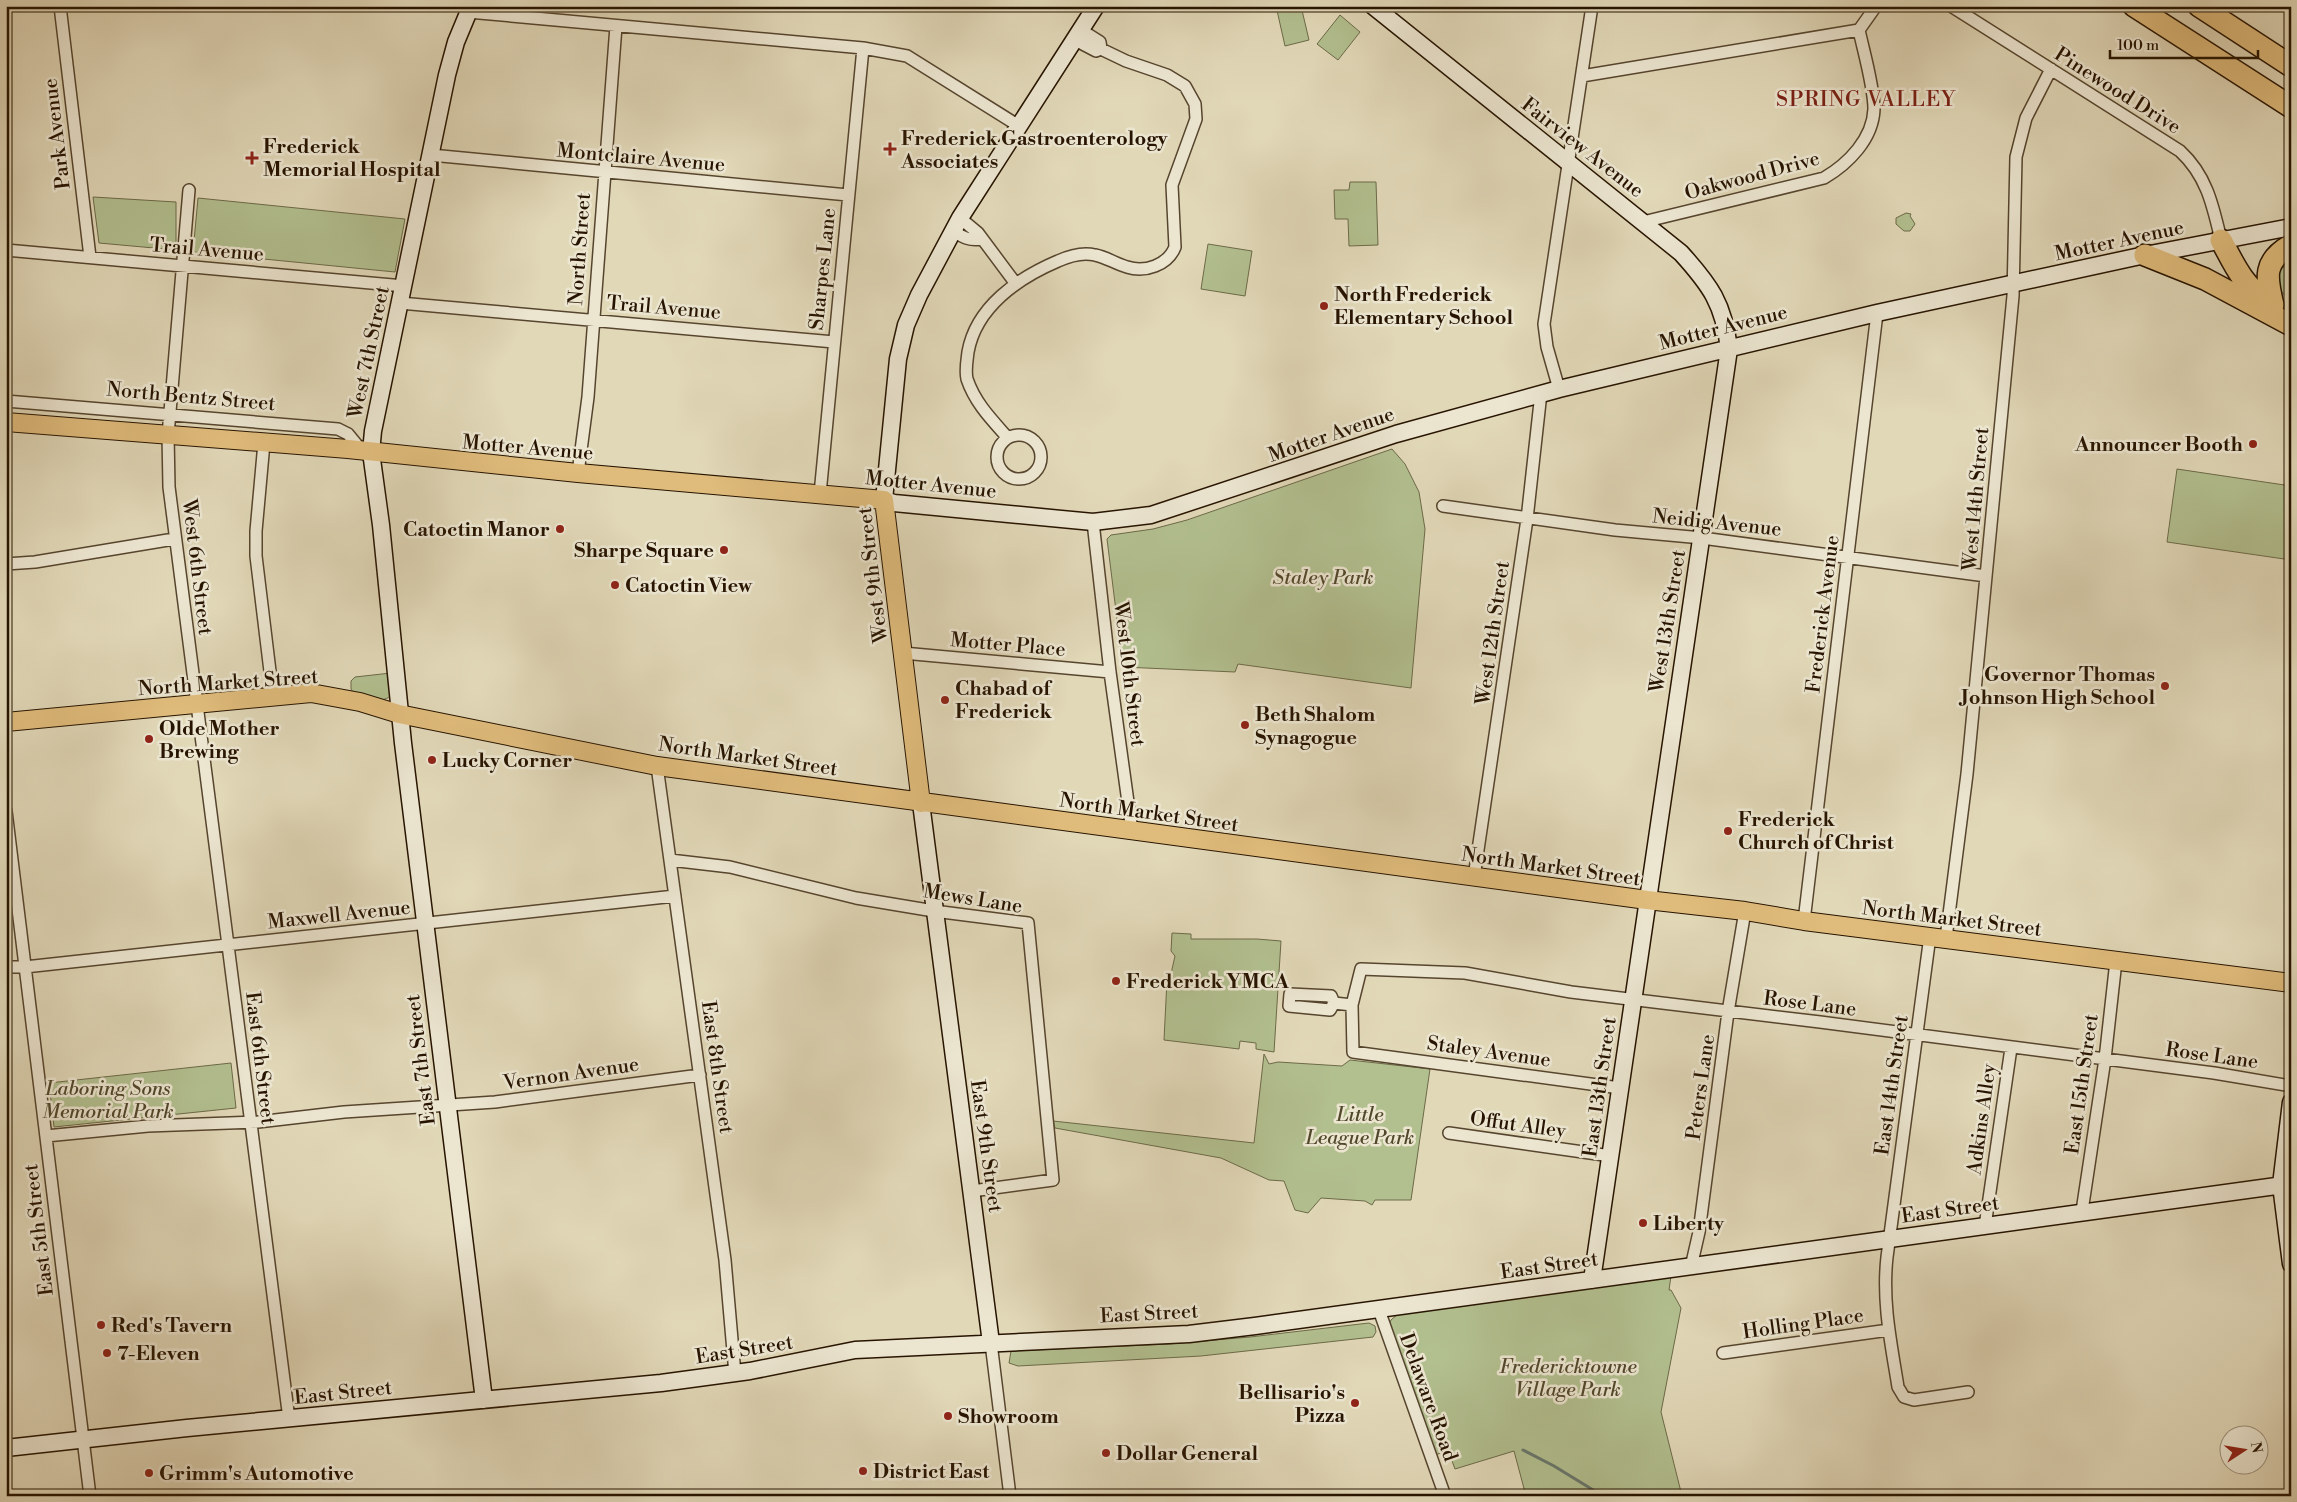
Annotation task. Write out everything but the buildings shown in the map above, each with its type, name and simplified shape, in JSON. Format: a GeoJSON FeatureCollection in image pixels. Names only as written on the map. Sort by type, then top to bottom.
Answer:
{"type":"FeatureCollection","features":[{"type":"Feature","properties":{"kind":"highway"},"geometry":{"type":"LineString","coordinates":[[2134,6],[2291,107]]}},
{"type":"Feature","properties":{"kind":"highway"},"geometry":{"type":"LineString","coordinates":[[2198,6],[2291,66]]}},
{"type":"Feature","properties":{"kind":"highway"},"geometry":{"type":"LineString","coordinates":[[2221,240],[2220,261],[2240,297]]}},
{"type":"Feature","properties":{"kind":"highway"},"geometry":{"type":"LineString","coordinates":[[2221,240],[2240,276],[2248,286],[2282,309]]}},
{"type":"Feature","properties":{"kind":"highway"},"geometry":{"type":"LineString","coordinates":[[2282,309],[2268,284],[2269,266],[2282,250],[2291,246]]}},
{"type":"Feature","properties":{"kind":"highway"},"geometry":{"type":"LineString","coordinates":[[2146,255],[2190,271],[2291,325]]}},
{"type":"Feature","properties":{"kind":"main road","name":"West 9th Street"},"geometry":{"type":"LineString","coordinates":[[921,803],[884,500],[898,359],[906,325],[919,295],[957,225],[1096,6]]}},
{"type":"Feature","properties":{"kind":"main road","name":"Fairview Avenue"},"geometry":{"type":"LineString","coordinates":[[1373,6],[1681,253],[1706,281],[1720,309],[1729,349]]}},
{"type":"Feature","properties":{"kind":"main road","name":"West 7th Street"},"geometry":{"type":"LineString","coordinates":[[399,714],[381,525],[367,452],[404,286],[447,75],[456,42],[470,9]]}},
{"type":"Feature","properties":{"kind":"main road","name":"Motter Avenue"},"geometry":{"type":"LineString","coordinates":[[367,452],[884,500],[1093,522],[1151,515],[1396,434],[1559,388],[1877,313],[2146,255],[2291,227]]}},
{"type":"Feature","properties":{"kind":"main road","name":"West 13th Street"},"geometry":{"type":"LineString","coordinates":[[1647,900],[1729,349]]}},
{"type":"Feature","properties":{"kind":"main road","name":"North Bentz Street"},"geometry":{"type":"LineString","coordinates":[[6,422],[367,452]]}},
{"type":"Feature","properties":{"kind":"main road","name":"North Market Street"},"geometry":{"type":"LineString","coordinates":[[6,722],[310,693],[360,702],[399,714],[657,766],[1474,877],[1745,911],[1804,921],[2291,983]]}},
{"type":"Feature","properties":{"kind":"main road","name":"East 7th Street"},"geometry":{"type":"LineString","coordinates":[[399,714],[484,1400]]}},
{"type":"Feature","properties":{"kind":"main road","name":"East 9th Street"},"geometry":{"type":"LineString","coordinates":[[921,803],[991,1343]]}},
{"type":"Feature","properties":{"kind":"main road","name":"East 13th Street"},"geometry":{"type":"LineString","coordinates":[[1592,1280],[1647,900]]}},
{"type":"Feature","properties":{"kind":"main road"},"geometry":{"type":"LineString","coordinates":[[2291,1102],[2286,1184],[2291,1264]]}},
{"type":"Feature","properties":{"kind":"main road","name":"East Street"},"geometry":{"type":"LineString","coordinates":[[6,1448],[735,1374],[856,1350],[1188,1334],[1379,1310],[2286,1184]]}},
{"type":"Feature","properties":{"kind":"street","name":"Park Avenue"},"geometry":{"type":"LineString","coordinates":[[60,6],[90,257]]}},
{"type":"Feature","properties":{"kind":"street"},"geometry":{"type":"LineString","coordinates":[[1559,388],[1547,347],[1544,324],[1592,6]]}},
{"type":"Feature","properties":{"kind":"street"},"geometry":{"type":"LineString","coordinates":[[1582,76],[1860,30],[1876,6]]}},
{"type":"Feature","properties":{"kind":"street","name":"Pinewood Drive"},"geometry":{"type":"LineString","coordinates":[[1952,6],[2180,151],[2192,163],[2202,178],[2221,240]]}},
{"type":"Feature","properties":{"kind":"street"},"geometry":{"type":"LineString","coordinates":[[470,9],[616,26],[862,48],[907,56],[1019,126]]}},
{"type":"Feature","properties":{"kind":"street","name":"North Street"},"geometry":{"type":"LineString","coordinates":[[578,473],[588,397],[616,26]]}},
{"type":"Feature","properties":{"kind":"street","name":"Oakwood Drive"},"geometry":{"type":"LineString","coordinates":[[1643,222],[1824,178],[1835,172],[1853,156],[1862,144],[1870,127],[1874,110],[1860,30]]}},
{"type":"Feature","properties":{"kind":"street"},"geometry":{"type":"LineString","coordinates":[[1008,438],[986,414],[967,378],[966,365],[972,336],[981,317],[1016,284],[1053,263],[1078,255],[1096,255],[1129,268],[1152,268],[1168,258],[1175,247],[1172,185],[1196,119],[1195,104],[1185,86],[1167,75],[1126,61],[1101,49],[1096,51],[1078,35]]}},
{"type":"Feature","properties":{"kind":"street","name":"Sharpes Lane"},"geometry":{"type":"LineString","coordinates":[[820,494],[862,48]]}},
{"type":"Feature","properties":{"kind":"street","name":"West 14th Street"},"geometry":{"type":"LineString","coordinates":[[1938,937],[1967,774],[2014,283],[2014,173],[2018,144],[2026,118],[2051,69]]}},
{"type":"Feature","properties":{"kind":"street","name":"Montclaire Avenue"},"geometry":{"type":"LineString","coordinates":[[431,155],[848,195]]}},
{"type":"Feature","properties":{"kind":"street","name":"West 6th Street"},"geometry":{"type":"LineString","coordinates":[[189,190],[184,266],[168,435],[169,487],[174,539],[196,703]]}},
{"type":"Feature","properties":{"kind":"street"},"geometry":{"type":"LineString","coordinates":[[957,225],[965,239],[981,239],[1016,284]]}},
{"type":"Feature","properties":{"kind":"street","name":"Trail Avenue"},"geometry":{"type":"LineString","coordinates":[[6,250],[404,286]]}},
{"type":"Feature","properties":{"kind":"street","name":"Trail Avenue"},"geometry":{"type":"LineString","coordinates":[[400,303],[834,342]]}},
{"type":"Feature","properties":{"kind":"street","name":"Frederick Avenue"},"geometry":{"type":"LineString","coordinates":[[1804,921],[1877,313]]}},
{"type":"Feature","properties":{"kind":"street","name":"West 12th Street"},"geometry":{"type":"LineString","coordinates":[[1474,877],[1527,519],[1541,393]]}},
{"type":"Feature","properties":{"kind":"street","name":"North Bentz Street"},"geometry":{"type":"LineString","coordinates":[[6,401],[342,430],[367,452]]}},
{"type":"Feature","properties":{"kind":"street"},"geometry":{"type":"LineString","coordinates":[[264,443],[256,540],[273,696]]}},
{"type":"Feature","properties":{"kind":"street","name":"Neidig Avenue"},"geometry":{"type":"LineString","coordinates":[[1443,506],[1527,519],[1702,538],[1986,576]]}},
{"type":"Feature","properties":{"kind":"street","name":"West 10th Street"},"geometry":{"type":"LineString","coordinates":[[1093,522],[1110,672],[1132,831]]}},
{"type":"Feature","properties":{"kind":"street"},"geometry":{"type":"LineString","coordinates":[[6,564],[35,562],[174,539]]}},
{"type":"Feature","properties":{"kind":"street","name":"Motter Place"},"geometry":{"type":"LineString","coordinates":[[903,653],[1110,672]]}},
{"type":"Feature","properties":{"kind":"street","name":"East 6th Street"},"geometry":{"type":"LineString","coordinates":[[196,703],[289,1419]]}},
{"type":"Feature","properties":{"kind":"street","name":"East 8th Street"},"geometry":{"type":"LineString","coordinates":[[657,766],[725,1260],[735,1374]]}},
{"type":"Feature","properties":{"kind":"street","name":"East 5th Street"},"geometry":{"type":"LineString","coordinates":[[6,811],[90,1496]]}},
{"type":"Feature","properties":{"kind":"street","name":"Mews Lane"},"geometry":{"type":"LineString","coordinates":[[670,860],[730,867],[856,898],[934,912],[1028,923],[1053,1180],[972,1192]]}},
{"type":"Feature","properties":{"kind":"street","name":"Maxwell Avenue"},"geometry":{"type":"LineString","coordinates":[[6,967],[25,967],[228,944],[425,925],[675,896]]}},
{"type":"Feature","properties":{"kind":"street","name":"Peters Lane"},"geometry":{"type":"LineString","coordinates":[[1692,1267],[1699,1232],[1728,1012],[1745,911]]}},
{"type":"Feature","properties":{"kind":"street","name":"East 14th Street"},"geometry":{"type":"LineString","coordinates":[[1938,937],[1917,1035],[1884,1285],[1898,1387],[1904,1397],[1914,1400],[1968,1392]]}},
{"type":"Feature","properties":{"kind":"street","name":"East 15th Street"},"geometry":{"type":"LineString","coordinates":[[2082,1212],[2116,961]]}},
{"type":"Feature","properties":{"kind":"street","name":"Rose Lane"},"geometry":{"type":"LineString","coordinates":[[1352,1005],[1361,969],[1465,973],[1571,992],[2104,1059],[2291,1086]]}},
{"type":"Feature","properties":{"kind":"street"},"geometry":{"type":"LineString","coordinates":[[1334,1003],[1352,1005]]}},
{"type":"Feature","properties":{"kind":"street","name":"Staley Avenue"},"geometry":{"type":"LineString","coordinates":[[1352,1005],[1353,1052],[1620,1088]]}},
{"type":"Feature","properties":{"kind":"street","name":"Adkins Alley"},"geometry":{"type":"LineString","coordinates":[[1985,1226],[2011,1048]]}},
{"type":"Feature","properties":{"kind":"street","name":"Vernon Avenue"},"geometry":{"type":"LineString","coordinates":[[46,1136],[148,1126],[258,1122],[344,1112],[496,1102],[700,1075]]}},
{"type":"Feature","properties":{"kind":"street","name":"Offut Alley"},"geometry":{"type":"LineString","coordinates":[[1448,1133],[1611,1156]]}},
{"type":"Feature","properties":{"kind":"street","name":"Delaware Road"},"geometry":{"type":"LineString","coordinates":[[1379,1310],[1445,1496]]}},
{"type":"Feature","properties":{"kind":"street","name":"Holling Place"},"geometry":{"type":"LineString","coordinates":[[1723,1353],[1889,1330]]}},
{"type":"Feature","properties":{"kind":"street","name":"East 9th Street"},"geometry":{"type":"LineString","coordinates":[[991,1343],[1010,1496]]}},
{"type":"Feature","properties":{"kind":"green space"},"geometry":{"type":"Polygon","coordinates":[[[1276,6],[1301,6],[1309,40],[1285,46],[1276,6]]]}},
{"type":"Feature","properties":{"kind":"green space"},"geometry":{"type":"Polygon","coordinates":[[[1340,15],[1360,32],[1338,60],[1317,44],[1340,15]]]}},
{"type":"Feature","properties":{"kind":"green space"},"geometry":{"type":"Polygon","coordinates":[[[1350,182],[1376,182],[1378,245],[1349,246],[1348,219],[1335,219],[1334,190],[1349,190],[1350,182]]]}},
{"type":"Feature","properties":{"kind":"green space"},"geometry":{"type":"Polygon","coordinates":[[[93,197],[176,202],[176,250],[99,243],[93,197]]]}},
{"type":"Feature","properties":{"kind":"green space"},"geometry":{"type":"Polygon","coordinates":[[[198,198],[405,219],[395,272],[193,252],[198,198]]]}},
{"type":"Feature","properties":{"kind":"green space"},"geometry":{"type":"Polygon","coordinates":[[[1906,213],[1911,214],[1910,216],[1915,224],[1910,231],[1904,231],[1896,224],[1896,218],[1906,213]]]}},
{"type":"Feature","properties":{"kind":"green space"},"geometry":{"type":"Polygon","coordinates":[[[1208,244],[1252,251],[1245,296],[1201,289],[1208,244]]]}},
{"type":"Feature","properties":{"kind":"green space"},"geometry":{"type":"Polygon","coordinates":[[[2291,263],[2291,302],[2280,290],[2278,270],[2291,263]]]}},
{"type":"Feature","properties":{"kind":"green space","name":"Staley Park"},"geometry":{"type":"Polygon","coordinates":[[[1392,449],[1405,464],[1419,492],[1425,529],[1411,688],[1238,664],[1235,672],[1123,667],[1107,539],[1111,535],[1153,529],[1187,520],[1392,449]]]}},
{"type":"Feature","properties":{"kind":"green space"},"geometry":{"type":"Polygon","coordinates":[[[2177,469],[2291,486],[2291,560],[2167,542],[2177,469]]]}},
{"type":"Feature","properties":{"kind":"green space"},"geometry":{"type":"Polygon","coordinates":[[[391,673],[391,696],[386,699],[372,699],[353,692],[351,689],[351,681],[355,677],[391,673]]]}},
{"type":"Feature","properties":{"kind":"green space"},"geometry":{"type":"Polygon","coordinates":[[[1172,933],[1191,934],[1191,939],[1281,941],[1274,1052],[1256,1049],[1256,1043],[1240,1041],[1239,1049],[1164,1040],[1167,980],[1172,980],[1170,978],[1175,956],[1171,951],[1172,933]]]}},
{"type":"Feature","properties":{"kind":"green space","name":"Little League Park"},"geometry":{"type":"Polygon","coordinates":[[[1264,1054],[1269,1064],[1278,1062],[1342,1066],[1350,1060],[1430,1069],[1411,1200],[1375,1200],[1372,1205],[1365,1201],[1321,1198],[1308,1213],[1295,1210],[1284,1181],[1269,1180],[1221,1158],[1055,1128],[1053,1121],[1254,1143],[1264,1054]]]}},
{"type":"Feature","properties":{"kind":"green space","name":"Laboring Sons Memorial Park"},"geometry":{"type":"Polygon","coordinates":[[[231,1063],[236,1108],[54,1127],[49,1083],[231,1063]]]}},
{"type":"Feature","properties":{"kind":"green space","name":"Fredericktowne Village Park"},"geometry":{"type":"Polygon","coordinates":[[[1672,1269],[1669,1290],[1671,1290],[1681,1308],[1661,1412],[1682,1496],[1526,1496],[1514,1451],[1455,1469],[1448,1450],[1428,1458],[1386,1333],[1391,1320],[1400,1312],[1672,1269]]]}},
{"type":"Feature","properties":{"kind":"green space"},"geometry":{"type":"Polygon","coordinates":[[[1369,1323],[1375,1326],[1376,1332],[1373,1337],[1201,1356],[1018,1366],[1009,1363],[1011,1351],[1169,1344],[1369,1323]]]}},
{"type":"Feature","properties":{"kind":"waterway"},"geometry":{"type":"LineString","coordinates":[[1523,1450],[1554,1466],[1603,1496]]}},
{"type":"Feature","properties":{"kind":"place","name":"Frederick Gastroenterology Associates"},"geometry":{"type":"Point","coordinates":[890,149]}},
{"type":"Feature","properties":{"kind":"place","name":"Frederick Memorial Hospital"},"geometry":{"type":"Point","coordinates":[252,158]}},
{"type":"Feature","properties":{"kind":"place","name":"North Frederick Elementary School"},"geometry":{"type":"Point","coordinates":[1324,306]}},
{"type":"Feature","properties":{"kind":"place","name":"Announcer Booth"},"geometry":{"type":"Point","coordinates":[2253,444]}},
{"type":"Feature","properties":{"kind":"place","name":"Catoctin Manor"},"geometry":{"type":"Point","coordinates":[560,529]}},
{"type":"Feature","properties":{"kind":"place","name":"Sharpe Square"},"geometry":{"type":"Point","coordinates":[724,550]}},
{"type":"Feature","properties":{"kind":"place","name":"Catoctin View"},"geometry":{"type":"Point","coordinates":[615,585]}},
{"type":"Feature","properties":{"kind":"place","name":"Governor Thomas Johnson High School"},"geometry":{"type":"Point","coordinates":[2165,686]}},
{"type":"Feature","properties":{"kind":"place","name":"Chabad of Frederick"},"geometry":{"type":"Point","coordinates":[945,700]}},
{"type":"Feature","properties":{"kind":"place","name":"Beth Shalom Synagogue"},"geometry":{"type":"Point","coordinates":[1245,725]}},
{"type":"Feature","properties":{"kind":"place","name":"Olde Mother Brewing"},"geometry":{"type":"Point","coordinates":[149,739]}},
{"type":"Feature","properties":{"kind":"place","name":"Lucky Corner"},"geometry":{"type":"Point","coordinates":[432,760]}},
{"type":"Feature","properties":{"kind":"place","name":"Frederick Church of Christ"},"geometry":{"type":"Point","coordinates":[1728,831]}},
{"type":"Feature","properties":{"kind":"place","name":"Frederick YMCA"},"geometry":{"type":"Point","coordinates":[1116,981]}},
{"type":"Feature","properties":{"kind":"place","name":"Liberty"},"geometry":{"type":"Point","coordinates":[1643,1223]}},
{"type":"Feature","properties":{"kind":"place","name":"Red's Tavern"},"geometry":{"type":"Point","coordinates":[101,1325]}},
{"type":"Feature","properties":{"kind":"place","name":"7-Eleven"},"geometry":{"type":"Point","coordinates":[107,1353]}},
{"type":"Feature","properties":{"kind":"place","name":"Bellisario's Pizza"},"geometry":{"type":"Point","coordinates":[1355,1403]}},
{"type":"Feature","properties":{"kind":"place","name":"Showroom"},"geometry":{"type":"Point","coordinates":[948,1416]}},
{"type":"Feature","properties":{"kind":"place","name":"Dollar General"},"geometry":{"type":"Point","coordinates":[1106,1453]}},
{"type":"Feature","properties":{"kind":"place","name":"District East"},"geometry":{"type":"Point","coordinates":[863,1471]}},
{"type":"Feature","properties":{"kind":"place","name":"Grimm's Automotive"},"geometry":{"type":"Point","coordinates":[149,1473]}},
{"type":"Feature","properties":{"kind":"district","name":"SPRING VALLEY"},"geometry":{"type":"Point","coordinates":[1866,99]}}]}
